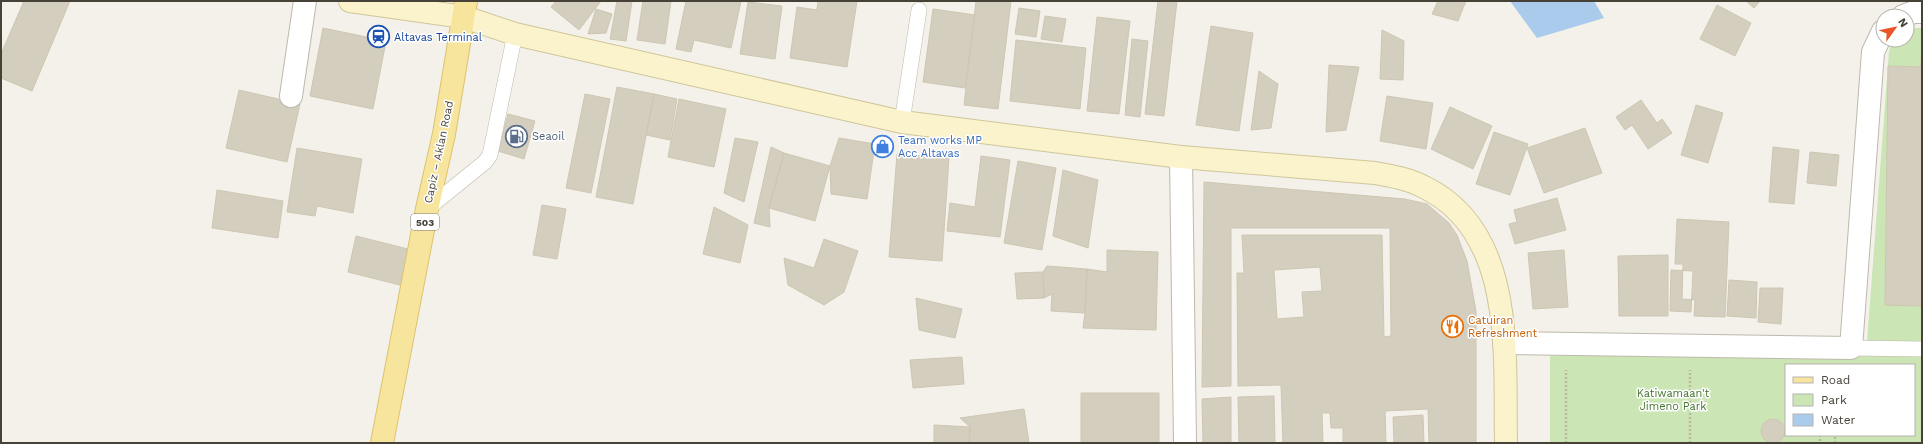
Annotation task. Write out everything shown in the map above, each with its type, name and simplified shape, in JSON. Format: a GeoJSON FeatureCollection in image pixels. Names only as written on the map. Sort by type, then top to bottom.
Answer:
{"type":"FeatureCollection","features":[{"type":"Feature","properties":{"kind":"main road"},"geometry":{"type":"LineString","coordinates":[[350,1],[465,9],[515,34],[902,122],[1181,157],[1375,173],[1401,178],[1425,187],[1445,200],[1463,216],[1477,235],[1488,255],[1497,284],[1504,343],[1506,443]]}},
{"type":"Feature","properties":{"kind":"main road","name":"Capiz – Aklan Road"},"geometry":{"type":"LineString","coordinates":[[382,443],[444,134],[465,9]]}},
{"type":"Feature","properties":{"kind":"street"},"geometry":{"type":"LineString","coordinates":[[291,96],[305,1]]}},
{"type":"Feature","properties":{"kind":"street"},"geometry":{"type":"LineString","coordinates":[[1504,343],[1850,348],[1873,52],[1875,48]]}},
{"type":"Feature","properties":{"kind":"street"},"geometry":{"type":"LineString","coordinates":[[1181,157],[1185,443]]}},
{"type":"Feature","properties":{"kind":"lane"},"geometry":{"type":"LineString","coordinates":[[902,122],[919,10]]}},
{"type":"Feature","properties":{"kind":"lane"},"geometry":{"type":"LineString","coordinates":[[428,209],[485,162],[490,155],[515,34]]}},
{"type":"Feature","properties":{"kind":"lane"},"geometry":{"type":"LineString","coordinates":[[1850,348],[1922,348]]}},
{"type":"Feature","properties":{"kind":"path"},"geometry":{"type":"LineString","coordinates":[[1690,443],[1691,346]]}},
{"type":"Feature","properties":{"kind":"path"},"geometry":{"type":"LineString","coordinates":[[1566,366],[1566,443]]}},
{"type":"Feature","properties":{"kind":"green space","name":"Katiwamaan't Jimeno Park"},"geometry":{"type":"Polygon","coordinates":[[[1915,28],[1922,28],[1922,443],[1550,443],[1550,356],[1866,355],[1890,48],[1915,48],[1915,28]]]}},
{"type":"Feature","properties":{"kind":"water"},"geometry":{"type":"Polygon","coordinates":[[[1510,1],[1594,1],[1604,18],[1537,38],[1510,1]]]}},
{"type":"Feature","properties":{"kind":"building"},"geometry":{"type":"Polygon","coordinates":[[[24,1],[70,1],[32,91],[1,78],[1,54],[24,1]]]}},
{"type":"Feature","properties":{"kind":"building"},"geometry":{"type":"Polygon","coordinates":[[[556,1],[601,1],[579,30],[551,7],[556,1]]]}},
{"type":"Feature","properties":{"kind":"building"},"geometry":{"type":"Polygon","coordinates":[[[617,1],[632,1],[626,41],[610,39],[617,1]]]}},
{"type":"Feature","properties":{"kind":"building"},"geometry":{"type":"Polygon","coordinates":[[[643,1],[671,1],[665,44],[637,40],[643,1]]]}},
{"type":"Feature","properties":{"kind":"building"},"geometry":{"type":"Polygon","coordinates":[[[686,1],[741,1],[731,48],[694,40],[691,52],[676,49],[686,1]]]}},
{"type":"Feature","properties":{"kind":"building"},"geometry":{"type":"Polygon","coordinates":[[[818,1],[857,1],[847,67],[790,58],[797,7],[817,10],[818,1]]]}},
{"type":"Feature","properties":{"kind":"building"},"geometry":{"type":"Polygon","coordinates":[[[976,1],[1011,1],[998,109],[964,105],[976,1]]]}},
{"type":"Feature","properties":{"kind":"building"},"geometry":{"type":"Polygon","coordinates":[[[1158,1],[1177,1],[1164,116],[1145,114],[1158,1]]]}},
{"type":"Feature","properties":{"kind":"building"},"geometry":{"type":"Polygon","coordinates":[[[1438,1],[1466,1],[1458,21],[1432,14],[1438,1]]]}},
{"type":"Feature","properties":{"kind":"building"},"geometry":{"type":"Polygon","coordinates":[[[1746,1],[1760,1],[1754,8],[1746,1]]]}},
{"type":"Feature","properties":{"kind":"building"},"geometry":{"type":"Polygon","coordinates":[[[748,2],[782,6],[775,59],[740,54],[748,2]]]}},
{"type":"Feature","properties":{"kind":"building"},"geometry":{"type":"Polygon","coordinates":[[[1717,5],[1751,23],[1735,56],[1700,39],[1717,5]]]}},
{"type":"Feature","properties":{"kind":"building"},"geometry":{"type":"Polygon","coordinates":[[[1019,8],[1040,11],[1036,37],[1015,34],[1019,8]]]}},
{"type":"Feature","properties":{"kind":"building"},"geometry":{"type":"Polygon","coordinates":[[[596,9],[612,14],[606,33],[588,34],[596,9]]]}},
{"type":"Feature","properties":{"kind":"building"},"geometry":{"type":"Polygon","coordinates":[[[933,9],[975,15],[965,88],[923,82],[933,9]]]}},
{"type":"Feature","properties":{"kind":"building"},"geometry":{"type":"Polygon","coordinates":[[[1045,16],[1066,19],[1062,42],[1041,39],[1045,16]]]}},
{"type":"Feature","properties":{"kind":"building"},"geometry":{"type":"Polygon","coordinates":[[[1097,17],[1130,21],[1119,114],[1087,111],[1097,17]]]}},
{"type":"Feature","properties":{"kind":"building"},"geometry":{"type":"Polygon","coordinates":[[[1211,26],[1253,33],[1239,131],[1196,125],[1211,26]]]}},
{"type":"Feature","properties":{"kind":"building"},"geometry":{"type":"Polygon","coordinates":[[[323,28],[386,41],[373,109],[310,96],[323,28]]]}},
{"type":"Feature","properties":{"kind":"building"},"geometry":{"type":"Polygon","coordinates":[[[1382,30],[1404,41],[1403,80],[1380,79],[1382,30]]]}},
{"type":"Feature","properties":{"kind":"building"},"geometry":{"type":"Polygon","coordinates":[[[1132,39],[1148,41],[1140,117],[1125,115],[1132,39]]]}},
{"type":"Feature","properties":{"kind":"building"},"geometry":{"type":"Polygon","coordinates":[[[1016,40],[1086,48],[1080,109],[1010,101],[1016,40]]]}},
{"type":"Feature","properties":{"kind":"building"},"geometry":{"type":"Polygon","coordinates":[[[1922,42],[1922,306],[1885,305],[1888,66],[1921,67],[1922,42]]]}},
{"type":"Feature","properties":{"kind":"building"},"geometry":{"type":"Polygon","coordinates":[[[1329,65],[1359,67],[1346,130],[1326,132],[1329,65]]]}},
{"type":"Feature","properties":{"kind":"building"},"geometry":{"type":"Polygon","coordinates":[[[1259,71],[1278,84],[1271,128],[1251,130],[1259,71]]]}},
{"type":"Feature","properties":{"kind":"building"},"geometry":{"type":"Polygon","coordinates":[[[617,87],[654,94],[633,204],[596,197],[617,87]]]}},
{"type":"Feature","properties":{"kind":"building"},"geometry":{"type":"Polygon","coordinates":[[[239,90],[300,104],[287,162],[226,148],[239,90]]]}},
{"type":"Feature","properties":{"kind":"building"},"geometry":{"type":"Polygon","coordinates":[[[585,94],[610,99],[591,193],[566,188],[585,94]]]}},
{"type":"Feature","properties":{"kind":"building"},"geometry":{"type":"Polygon","coordinates":[[[654,94],[677,99],[670,140],[646,135],[654,94]]]}},
{"type":"Feature","properties":{"kind":"building"},"geometry":{"type":"Polygon","coordinates":[[[1387,96],[1433,103],[1426,149],[1380,141],[1387,96]]]}},
{"type":"Feature","properties":{"kind":"building"},"geometry":{"type":"Polygon","coordinates":[[[679,99],[726,109],[714,167],[668,157],[679,99]]]}},
{"type":"Feature","properties":{"kind":"building"},"geometry":{"type":"Polygon","coordinates":[[[1641,100],[1657,123],[1662,119],[1672,133],[1648,149],[1632,125],[1625,130],[1616,117],[1641,100]]]}},
{"type":"Feature","properties":{"kind":"building"},"geometry":{"type":"Polygon","coordinates":[[[1696,105],[1723,113],[1708,163],[1681,155],[1696,105]]]}},
{"type":"Feature","properties":{"kind":"building"},"geometry":{"type":"Polygon","coordinates":[[[1450,107],[1492,126],[1473,169],[1431,149],[1450,107]]]}},
{"type":"Feature","properties":{"kind":"building","name":"Seaoil"},"geometry":{"type":"Polygon","coordinates":[[[508,114],[535,121],[524,159],[498,151],[508,114]]]}},
{"type":"Feature","properties":{"kind":"building"},"geometry":{"type":"Polygon","coordinates":[[[1585,128],[1602,173],[1544,193],[1527,148],[1585,128]]]}},
{"type":"Feature","properties":{"kind":"building"},"geometry":{"type":"Polygon","coordinates":[[[1494,132],[1528,144],[1510,195],[1476,184],[1494,132]]]}},
{"type":"Feature","properties":{"kind":"building"},"geometry":{"type":"Polygon","coordinates":[[[735,138],[758,142],[744,202],[724,193],[735,138]]]}},
{"type":"Feature","properties":{"kind":"building"},"geometry":{"type":"Polygon","coordinates":[[[839,138],[875,144],[867,199],[831,194],[830,166],[839,138]]]}},
{"type":"Feature","properties":{"kind":"building"},"geometry":{"type":"Polygon","coordinates":[[[771,147],[784,153],[769,208],[770,227],[754,223],[771,147]]]}},
{"type":"Feature","properties":{"kind":"building"},"geometry":{"type":"Polygon","coordinates":[[[1773,147],[1799,150],[1794,204],[1769,202],[1773,147]]]}},
{"type":"Feature","properties":{"kind":"building"},"geometry":{"type":"Polygon","coordinates":[[[297,148],[362,159],[353,213],[317,206],[315,216],[287,212],[297,148]]]}},
{"type":"Feature","properties":{"kind":"building"},"geometry":{"type":"Polygon","coordinates":[[[1810,152],[1839,155],[1836,186],[1807,183],[1810,152]]]}},
{"type":"Feature","properties":{"kind":"building"},"geometry":{"type":"Polygon","coordinates":[[[784,153],[830,166],[815,221],[769,208],[784,153]]]}},
{"type":"Feature","properties":{"kind":"building"},"geometry":{"type":"Polygon","coordinates":[[[897,154],[949,158],[942,261],[889,257],[897,154]]]}},
{"type":"Feature","properties":{"kind":"building"},"geometry":{"type":"Polygon","coordinates":[[[981,156],[1010,160],[1000,237],[947,231],[950,203],[975,207],[981,156]]]}},
{"type":"Feature","properties":{"kind":"building"},"geometry":{"type":"Polygon","coordinates":[[[1018,161],[1056,168],[1042,250],[1004,243],[1018,161]]]}},
{"type":"Feature","properties":{"kind":"building"},"geometry":{"type":"Polygon","coordinates":[[[1063,170],[1098,180],[1088,248],[1053,236],[1063,170]]]}},
{"type":"Feature","properties":{"kind":"building"},"geometry":{"type":"Polygon","coordinates":[[[1204,182],[1405,199],[1427,204],[1449,223],[1457,235],[1467,261],[1476,311],[1476,443],[1429,443],[1428,409],[1385,411],[1386,443],[1343,443],[1343,428],[1331,428],[1330,413],[1322,413],[1323,443],[1283,443],[1281,385],[1238,386],[1237,273],[1244,273],[1242,235],[1382,235],[1384,337],[1391,336],[1390,228],[1231,228],[1231,386],[1202,387],[1204,182]],[[1320,267],[1274,270],[1277,319],[1304,317],[1302,292],[1322,291],[1320,267]]]}},
{"type":"Feature","properties":{"kind":"building"},"geometry":{"type":"Polygon","coordinates":[[[217,190],[283,201],[278,238],[212,228],[217,190]]]}},
{"type":"Feature","properties":{"kind":"building"},"geometry":{"type":"Polygon","coordinates":[[[1557,198],[1566,230],[1515,244],[1509,224],[1517,222],[1514,210],[1557,198]]]}},
{"type":"Feature","properties":{"kind":"building"},"geometry":{"type":"Polygon","coordinates":[[[542,205],[566,209],[557,259],[533,255],[542,205]]]}},
{"type":"Feature","properties":{"kind":"building"},"geometry":{"type":"Polygon","coordinates":[[[714,207],[748,225],[740,263],[703,254],[714,207]]]}},
{"type":"Feature","properties":{"kind":"building"},"geometry":{"type":"Polygon","coordinates":[[[1677,219],[1729,222],[1725,317],[1694,316],[1695,300],[1682,299],[1683,264],[1675,264],[1677,219]]]}},
{"type":"Feature","properties":{"kind":"building"},"geometry":{"type":"Polygon","coordinates":[[[356,236],[416,251],[408,287],[348,272],[356,236]]]}},
{"type":"Feature","properties":{"kind":"building"},"geometry":{"type":"Polygon","coordinates":[[[824,239],[858,251],[844,292],[824,305],[788,285],[784,258],[814,268],[824,239]]]}},
{"type":"Feature","properties":{"kind":"building"},"geometry":{"type":"Polygon","coordinates":[[[1107,250],[1158,252],[1156,330],[1083,328],[1087,269],[1107,272],[1107,250]]]}},
{"type":"Feature","properties":{"kind":"building"},"geometry":{"type":"Polygon","coordinates":[[[1564,250],[1568,307],[1533,309],[1528,253],[1564,250]]]}},
{"type":"Feature","properties":{"kind":"building"},"geometry":{"type":"Polygon","coordinates":[[[1668,255],[1668,316],[1619,316],[1618,256],[1668,255]]]}},
{"type":"Feature","properties":{"kind":"building"},"geometry":{"type":"Polygon","coordinates":[[[1047,266],[1087,269],[1085,313],[1051,311],[1052,294],[1044,298],[1043,272],[1047,266]]]}},
{"type":"Feature","properties":{"kind":"building"},"geometry":{"type":"Polygon","coordinates":[[[1671,270],[1693,271],[1691,312],[1670,311],[1671,270]]]}},
{"type":"Feature","properties":{"kind":"building"},"geometry":{"type":"Polygon","coordinates":[[[1043,272],[1044,298],[1017,299],[1015,273],[1043,272]]]}},
{"type":"Feature","properties":{"kind":"building"},"geometry":{"type":"Polygon","coordinates":[[[1729,280],[1757,282],[1756,318],[1727,316],[1729,280]]]}},
{"type":"Feature","properties":{"kind":"building"},"geometry":{"type":"Polygon","coordinates":[[[1760,288],[1783,288],[1781,324],[1758,322],[1760,288]]]}},
{"type":"Feature","properties":{"kind":"building"},"geometry":{"type":"Polygon","coordinates":[[[916,298],[962,309],[955,338],[919,330],[916,298]]]}},
{"type":"Feature","properties":{"kind":"building"},"geometry":{"type":"Polygon","coordinates":[[[962,357],[964,384],[913,388],[910,360],[962,357]]]}},
{"type":"Feature","properties":{"kind":"building"},"geometry":{"type":"Polygon","coordinates":[[[1081,393],[1159,393],[1159,443],[1081,442],[1081,393]]]}},
{"type":"Feature","properties":{"kind":"building"},"geometry":{"type":"Polygon","coordinates":[[[1274,396],[1275,443],[1239,443],[1238,397],[1274,396]]]}},
{"type":"Feature","properties":{"kind":"building"},"geometry":{"type":"Polygon","coordinates":[[[1231,397],[1231,443],[1203,443],[1202,399],[1231,397]]]}},
{"type":"Feature","properties":{"kind":"building"},"geometry":{"type":"Polygon","coordinates":[[[1024,409],[1029,443],[969,443],[970,427],[960,418],[1024,409]]]}},
{"type":"Feature","properties":{"kind":"building"},"geometry":{"type":"Polygon","coordinates":[[[1423,415],[1424,443],[1394,443],[1393,417],[1423,415]]]}},
{"type":"Feature","properties":{"kind":"building"},"geometry":{"type":"Polygon","coordinates":[[[1773,419],[1782,422],[1785,431],[1782,440],[1773,443],[1764,440],[1761,431],[1764,422],[1773,419]]]}},
{"type":"Feature","properties":{"kind":"building"},"geometry":{"type":"Polygon","coordinates":[[[934,425],[970,427],[969,443],[934,443],[934,425]]]}},
{"type":"Feature","properties":{"kind":"place","name":"Altavas Terminal"},"geometry":{"type":"Point","coordinates":[378,37]}},
{"type":"Feature","properties":{"kind":"place","name":"Seaoil"},"geometry":{"type":"Point","coordinates":[516,136]}},
{"type":"Feature","properties":{"kind":"place","name":"Team works MP Acc Altavas"},"geometry":{"type":"Point","coordinates":[882,146]}},
{"type":"Feature","properties":{"kind":"place","name":"Catuiran Refreshment"},"geometry":{"type":"Point","coordinates":[1452,326]}}]}
